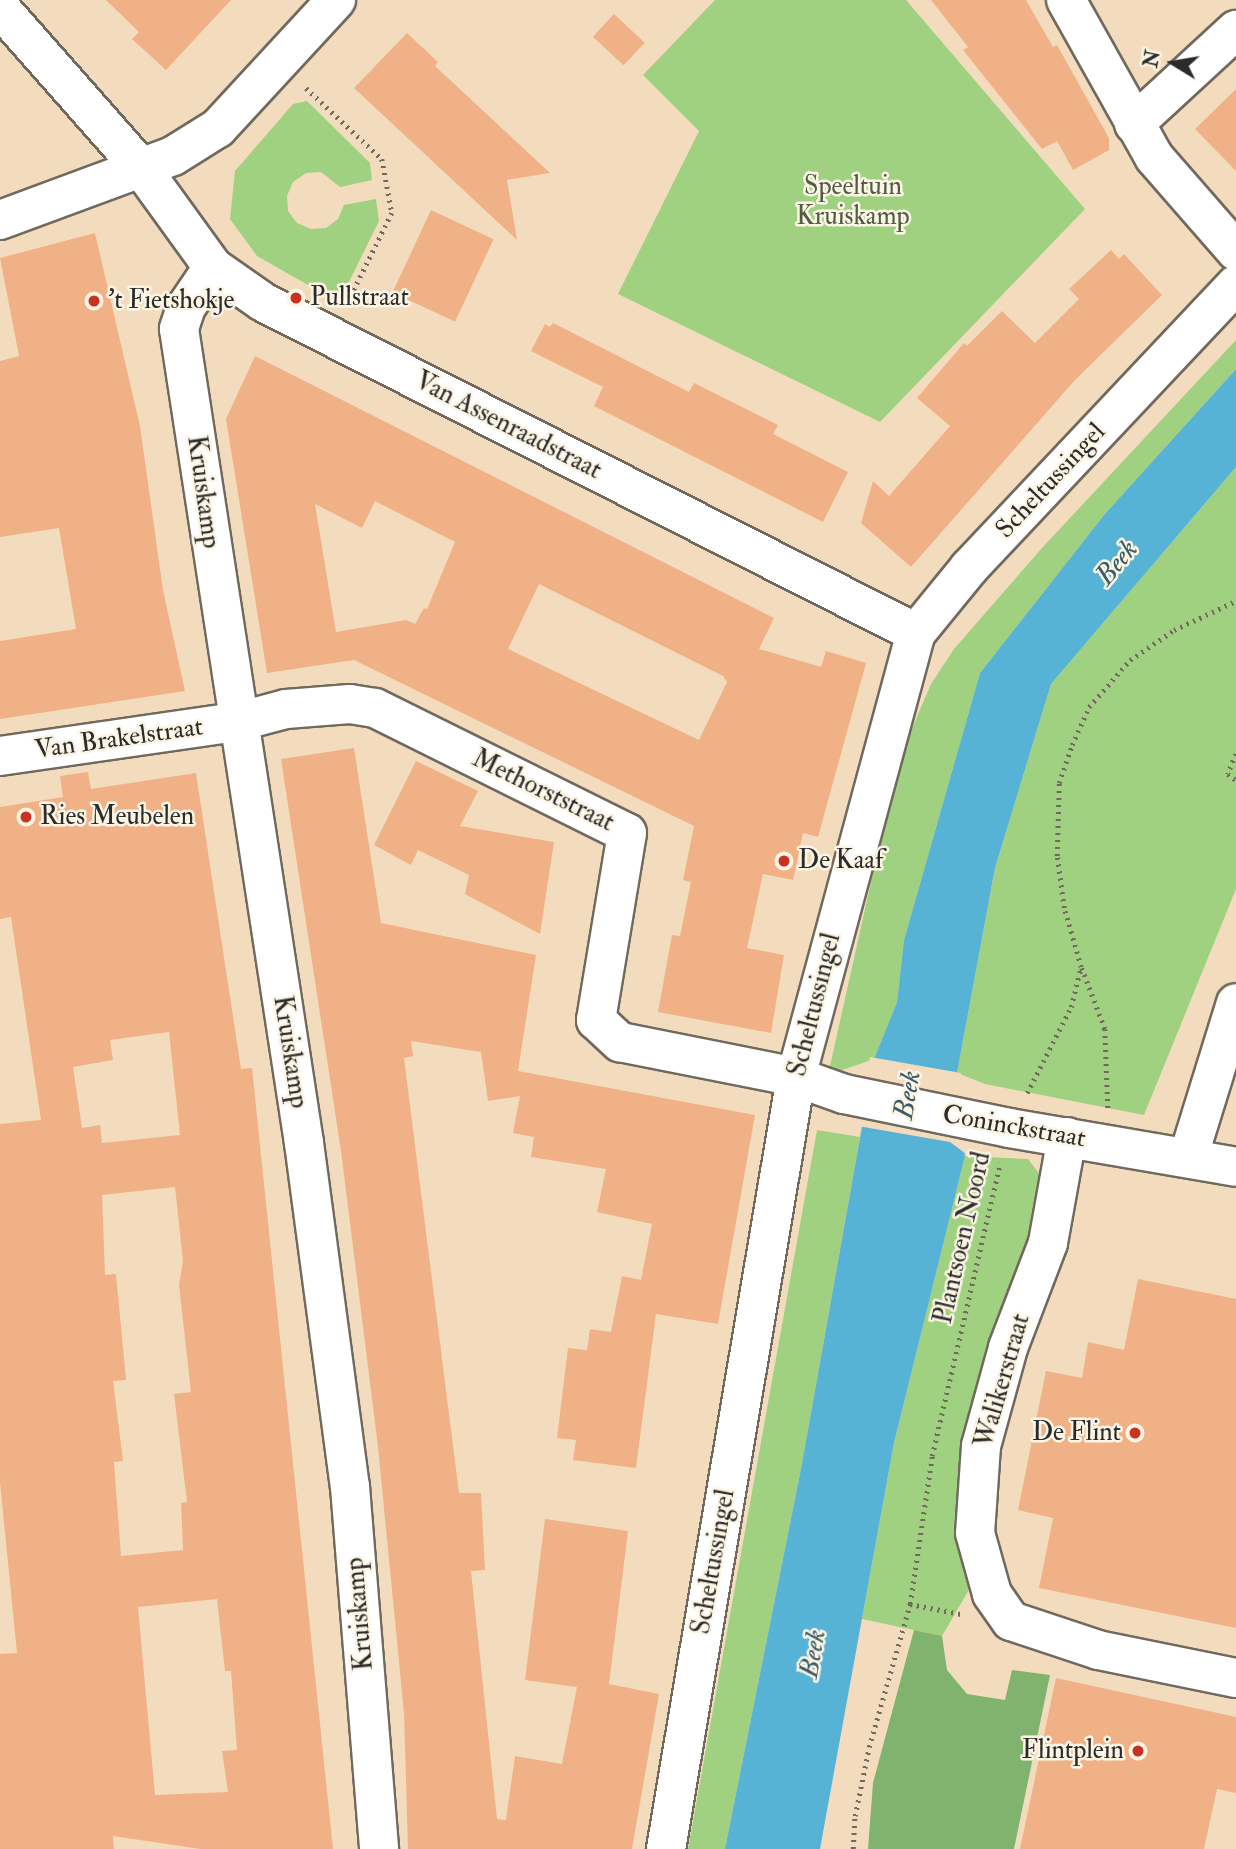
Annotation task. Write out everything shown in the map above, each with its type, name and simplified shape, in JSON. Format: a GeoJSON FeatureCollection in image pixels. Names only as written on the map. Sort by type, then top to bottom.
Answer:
{"type":"FeatureCollection","features":[{"type":"Feature","properties":{"kind":"street"},"geometry":{"type":"LineString","coordinates":[[0,220],[173,156],[218,128],[336,0]]}},
{"type":"Feature","properties":{"kind":"street"},"geometry":{"type":"LineString","coordinates":[[1066,0],[1154,157],[1236,251]]}},
{"type":"Feature","properties":{"kind":"street","name":"Van Assenraadstraat"},"geometry":{"type":"LineString","coordinates":[[0,8],[142,169],[213,267],[263,302],[916,633]]}},
{"type":"Feature","properties":{"kind":"street"},"geometry":{"type":"LineString","coordinates":[[1134,124],[1236,30]]}},
{"type":"Feature","properties":{"kind":"street","name":"Kruiskamp"},"geometry":{"type":"LineString","coordinates":[[213,267],[186,307],[179,329],[237,722],[304,1143],[350,1487],[379,1849]]}},
{"type":"Feature","properties":{"kind":"street","name":"Scheltussingel"},"geometry":{"type":"LineString","coordinates":[[666,1849],[796,1077],[916,633],[969,568],[1236,285]]}},
{"type":"Feature","properties":{"kind":"street","name":"Methorststraat"},"geometry":{"type":"LineString","coordinates":[[237,722],[286,709],[350,704],[375,708],[627,832],[596,1020],[620,1042],[796,1077]]}},
{"type":"Feature","properties":{"kind":"street","name":"Van Brakelstraat"},"geometry":{"type":"LineString","coordinates":[[0,756],[237,722]]}},
{"type":"Feature","properties":{"kind":"street"},"geometry":{"type":"LineString","coordinates":[[1188,1158],[1236,1003]]}},
{"type":"Feature","properties":{"kind":"street","name":"Coninckstraat"},"geometry":{"type":"LineString","coordinates":[[796,1077],[844,1094],[993,1125],[1236,1167]]}},
{"type":"Feature","properties":{"kind":"street","name":"Walikerstraat"},"geometry":{"type":"LineString","coordinates":[[1067,1137],[1048,1243],[1008,1348],[981,1446],[975,1532],[992,1594],[1012,1621],[1098,1650],[1226,1676]]}},
{"type":"Feature","properties":{"kind":"path"},"geometry":{"type":"LineString","coordinates":[[279,62],[382,159],[392,213],[331,336]]}},
{"type":"Feature","properties":{"kind":"path"},"geometry":{"type":"LineString","coordinates":[[1109,1144],[1105,1029],[1081,967],[1064,908],[1056,856],[1059,782],[1089,707],[1130,660],[1174,630],[1236,601]]}},
{"type":"Feature","properties":{"kind":"path"},"geometry":{"type":"LineString","coordinates":[[1236,754],[1228,774],[1236,780]]}},
{"type":"Feature","properties":{"kind":"path","name":"Plantsoen Noord"},"geometry":{"type":"LineString","coordinates":[[853,1849],[855,1816],[869,1746],[910,1604],[932,1456],[993,1125],[1071,1007],[1081,967]]}},
{"type":"Feature","properties":{"kind":"green space","name":"Speeltuin Kruiskamp"},"geometry":{"type":"Polygon","coordinates":[[[715,0],[906,0],[1085,209],[880,422],[618,294],[699,131],[643,75],[715,0]]]}},
{"type":"Feature","properties":{"kind":"green space"},"geometry":{"type":"Polygon","coordinates":[[[307,101],[370,163],[372,180],[340,187],[321,172],[306,173],[293,182],[287,196],[288,211],[297,223],[311,229],[326,228],[338,219],[344,205],[376,199],[379,221],[344,292],[331,298],[257,256],[230,219],[235,171],[293,104],[307,101]]]}},
{"type":"Feature","properties":{"kind":"green space"},"geometry":{"type":"Polygon","coordinates":[[[1236,340],[1236,369],[1104,515],[980,673],[904,940],[897,1002],[874,1059],[828,1075],[898,761],[931,684],[954,649],[1042,548],[1236,340]]]}},
{"type":"Feature","properties":{"kind":"green space"},"geometry":{"type":"Polygon","coordinates":[[[1236,467],[1236,889],[1144,1115],[985,1084],[957,1073],[995,868],[1051,684],[1236,467]]]}},
{"type":"Feature","properties":{"kind":"green space"},"geometry":{"type":"Polygon","coordinates":[[[817,1130],[860,1137],[801,1469],[725,1849],[688,1849],[817,1130]]]}},
{"type":"Feature","properties":{"kind":"green space"},"geometry":{"type":"Polygon","coordinates":[[[965,1156],[1028,1159],[1048,1185],[973,1418],[955,1517],[970,1588],[942,1636],[862,1619],[894,1443],[965,1156]]]}},
{"type":"Feature","properties":{"kind":"green space"},"geometry":{"type":"Polygon","coordinates":[[[914,1630],[942,1636],[947,1670],[967,1694],[1005,1700],[1012,1670],[1050,1675],[1014,1849],[868,1849],[873,1783],[914,1630]]]}},
{"type":"Feature","properties":{"kind":"water","name":"Beek"},"geometry":{"type":"Polygon","coordinates":[[[1236,369],[1236,467],[1051,684],[995,868],[957,1073],[965,1156],[894,1443],[820,1849],[725,1849],[801,1469],[874,1059],[897,1002],[904,940],[980,673],[1104,515],[1236,369]]]}},
{"type":"Feature","properties":{"kind":"pier"},"geometry":{"type":"Polygon","coordinates":[[[870,1057],[961,1073],[967,1161],[966,1154],[950,1142],[858,1126],[870,1057]]]}},
{"type":"Feature","properties":{"kind":"building"},"geometry":{"type":"Polygon","coordinates":[[[106,0],[231,0],[166,70],[132,39],[139,32],[106,0]]]}},
{"type":"Feature","properties":{"kind":"building"},"geometry":{"type":"Polygon","coordinates":[[[931,0],[1026,0],[1053,47],[1057,45],[1109,138],[1109,150],[1073,170],[1057,141],[1042,149],[963,50],[968,47],[931,0]]]}},
{"type":"Feature","properties":{"kind":"building"},"geometry":{"type":"Polygon","coordinates":[[[614,14],[645,43],[624,65],[593,37],[614,14]]]}},
{"type":"Feature","properties":{"kind":"building"},"geometry":{"type":"Polygon","coordinates":[[[407,33],[438,62],[435,66],[550,173],[507,180],[517,240],[354,88],[407,33]]]}},
{"type":"Feature","properties":{"kind":"building"},"geometry":{"type":"Polygon","coordinates":[[[1236,89],[1236,171],[1195,129],[1236,89]]]}},
{"type":"Feature","properties":{"kind":"building"},"geometry":{"type":"Polygon","coordinates":[[[431,210],[494,239],[455,322],[393,292],[431,210]]]}},
{"type":"Feature","properties":{"kind":"building"},"geometry":{"type":"Polygon","coordinates":[[[95,233],[140,426],[163,590],[185,691],[0,719],[0,641],[76,629],[59,528],[0,537],[0,361],[19,356],[0,258],[95,233]]]}},
{"type":"Feature","properties":{"kind":"building"},"geometry":{"type":"Polygon","coordinates":[[[1111,250],[1119,259],[1124,254],[1162,295],[1075,380],[911,567],[861,523],[873,481],[889,496],[950,426],[917,398],[964,343],[967,346],[1002,311],[1035,343],[1079,299],[1069,289],[1111,250]]]}},
{"type":"Feature","properties":{"kind":"building"},"geometry":{"type":"Polygon","coordinates":[[[553,323],[689,392],[694,383],[778,425],[773,434],[848,472],[823,522],[594,406],[603,387],[531,351],[545,324],[550,327],[553,323]]]}},
{"type":"Feature","properties":{"kind":"building"},"geometry":{"type":"Polygon","coordinates":[[[255,356],[774,618],[759,649],[821,667],[826,651],[866,663],[818,837],[803,833],[793,880],[763,874],[747,948],[784,955],[771,1033],[658,1012],[672,935],[680,936],[691,882],[683,880],[694,826],[354,660],[267,673],[226,419],[255,356]],[[375,501],[362,528],[315,504],[336,632],[406,620],[415,624],[424,608],[427,609],[455,542],[375,501]],[[539,584],[508,649],[699,740],[727,682],[723,676],[539,584]]]}},
{"type":"Feature","properties":{"kind":"building"},"geometry":{"type":"Polygon","coordinates":[[[354,748],[381,923],[536,955],[518,1071],[755,1115],[718,1324],[656,1314],[636,1468],[573,1460],[576,1440],[557,1438],[568,1348],[587,1350],[590,1329],[611,1332],[622,1276],[641,1280],[652,1224],[597,1212],[606,1169],[531,1157],[534,1137],[513,1133],[520,1096],[488,1101],[481,1052],[411,1041],[413,1056],[404,1058],[459,1493],[481,1493],[485,1570],[471,1571],[497,1819],[506,1820],[515,1756],[562,1764],[577,1687],[525,1680],[545,1519],[628,1531],[609,1684],[659,1694],[632,1849],[408,1849],[404,1713],[378,1447],[341,1151],[281,759],[354,748]]]}},
{"type":"Feature","properties":{"kind":"building"},"geometry":{"type":"Polygon","coordinates":[[[416,761],[478,791],[460,826],[554,842],[540,934],[465,894],[469,875],[418,850],[411,865],[374,845],[416,761]]]}},
{"type":"Feature","properties":{"kind":"building"},"geometry":{"type":"Polygon","coordinates":[[[88,772],[91,789],[196,773],[241,1069],[252,1068],[333,1849],[200,1849],[113,1836],[114,1849],[0,1849],[0,1654],[17,1653],[0,1482],[0,1124],[41,1120],[11,917],[0,919],[0,807],[63,797],[60,776],[88,772]],[[169,1032],[110,1040],[113,1060],[73,1067],[82,1128],[100,1125],[102,1143],[180,1135],[169,1032]],[[175,1187],[102,1195],[105,1275],[116,1274],[126,1380],[113,1381],[123,1461],[114,1462],[121,1556],[183,1550],[181,1503],[187,1502],[174,1394],[191,1392],[179,1285],[183,1261],[175,1187]],[[217,1599],[138,1607],[155,1795],[228,1792],[222,1751],[237,1750],[231,1671],[225,1671],[217,1599]]]}},
{"type":"Feature","properties":{"kind":"building","name":"De Flint"},"geometry":{"type":"Polygon","coordinates":[[[1138,1279],[1236,1299],[1236,1628],[1039,1588],[1053,1518],[1018,1510],[1046,1371],[1082,1378],[1088,1342],[1124,1350],[1138,1279]]]}},
{"type":"Feature","properties":{"kind":"building","name":"Flintplein"},"geometry":{"type":"Polygon","coordinates":[[[1056,1678],[1236,1717],[1236,1793],[1217,1789],[1204,1849],[1020,1849],[1056,1678]]]}},
{"type":"Feature","properties":{"kind":"place","name":"Pullstraat"},"geometry":{"type":"Point","coordinates":[296,298]}},
{"type":"Feature","properties":{"kind":"place","name":"'t Fietshokje"},"geometry":{"type":"Point","coordinates":[94,301]}},
{"type":"Feature","properties":{"kind":"place","name":"Ries Meubelen"},"geometry":{"type":"Point","coordinates":[26,817]}},
{"type":"Feature","properties":{"kind":"place","name":"De Kaaf"},"geometry":{"type":"Point","coordinates":[784,861]}},
{"type":"Feature","properties":{"kind":"place","name":"De Flint"},"geometry":{"type":"Point","coordinates":[1135,1433]}},
{"type":"Feature","properties":{"kind":"place","name":"Flintplein"},"geometry":{"type":"Point","coordinates":[1138,1751]}}]}
